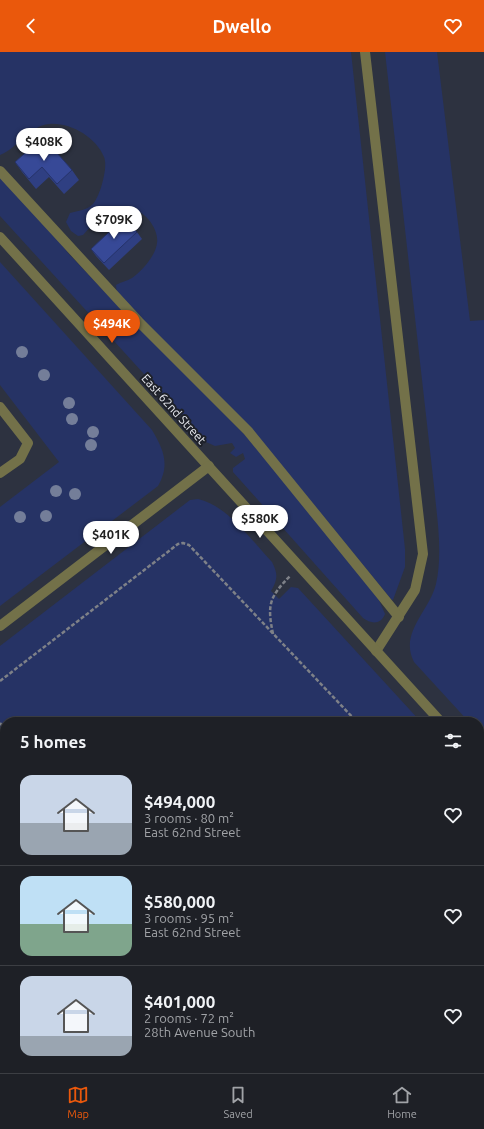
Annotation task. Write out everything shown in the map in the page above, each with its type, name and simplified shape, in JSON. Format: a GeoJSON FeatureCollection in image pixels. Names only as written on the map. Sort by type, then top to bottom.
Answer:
{"type":"FeatureCollection","features":[{"type":"Feature","properties":{"kind":"street"},"geometry":{"type":"LineString","coordinates":[[365,52],[423,554],[415,590],[376,651]]}},
{"type":"Feature","properties":{"kind":"street"},"geometry":{"type":"LineString","coordinates":[[0,171],[139,322],[248,431],[398,617]]}},
{"type":"Feature","properties":{"kind":"street","name":"East 62nd Street"},"geometry":{"type":"LineString","coordinates":[[0,237],[436,717]]}},
{"type":"Feature","properties":{"kind":"street"},"geometry":{"type":"LineString","coordinates":[[0,407],[28,443],[20,459],[0,473]]}},
{"type":"Feature","properties":{"kind":"street"},"geometry":{"type":"LineString","coordinates":[[0,626],[209,466]]}},
{"type":"Feature","properties":{"kind":"path"},"geometry":{"type":"LineString","coordinates":[[0,681],[178,544],[183,543],[189,545],[352,717]]}},
{"type":"Feature","properties":{"kind":"path"},"geometry":{"type":"LineString","coordinates":[[274,636],[269,616],[269,604],[277,589],[299,566]]}},
{"type":"Feature","properties":{"kind":"shaded area"},"geometry":{"type":"Polygon","coordinates":[[[0,52],[484,52],[484,717],[0,717],[0,52]]]}},
{"type":"Feature","properties":{"kind":"shaded area"},"geometry":{"type":"Polygon","coordinates":[[[0,52],[351,52],[405,549],[405,567],[393,600],[295,482],[117,294],[116,285],[136,275],[154,253],[157,238],[149,220],[137,211],[120,211],[104,216],[83,235],[78,236],[71,231],[66,222],[70,213],[91,206],[96,200],[102,184],[105,170],[105,160],[95,143],[89,137],[74,128],[57,124],[49,124],[35,129],[0,155],[0,52]]]}},
{"type":"Feature","properties":{"kind":"shaded area"},"geometry":{"type":"Polygon","coordinates":[[[385,52],[437,52],[470,321],[484,320],[484,717],[464,717],[414,662],[410,651],[410,642],[413,632],[428,604],[436,584],[438,572],[439,535],[385,52]]]}},
{"type":"Feature","properties":{"kind":"shaded area"},"geometry":{"type":"Polygon","coordinates":[[[0,176],[54,234],[68,253],[147,336],[256,446],[378,598],[385,614],[381,620],[378,622],[372,622],[363,618],[233,472],[233,468],[245,459],[243,453],[236,457],[230,453],[235,448],[232,443],[215,446],[206,442],[0,216],[0,176]]]}},
{"type":"Feature","properties":{"kind":"shaded area"},"geometry":{"type":"Polygon","coordinates":[[[0,262],[152,430],[160,444],[165,464],[162,478],[158,486],[0,606],[0,507],[59,462],[0,385],[0,262]]]}},
{"type":"Feature","properties":{"kind":"shaded area"},"geometry":{"type":"Polygon","coordinates":[[[198,499],[209,503],[229,516],[272,562],[276,576],[275,583],[271,591],[279,599],[291,587],[298,588],[416,717],[0,717],[0,646],[190,500],[198,499]]]}},
{"type":"Feature","properties":{"kind":"building"},"geometry":{"type":"Polygon","coordinates":[[[43,137],[72,170],[57,184],[42,167],[29,179],[15,162],[43,137]]]}},
{"type":"Feature","properties":{"kind":"building"},"geometry":{"type":"Polygon","coordinates":[[[124,218],[137,232],[104,263],[91,249],[124,218]]]}}]}
